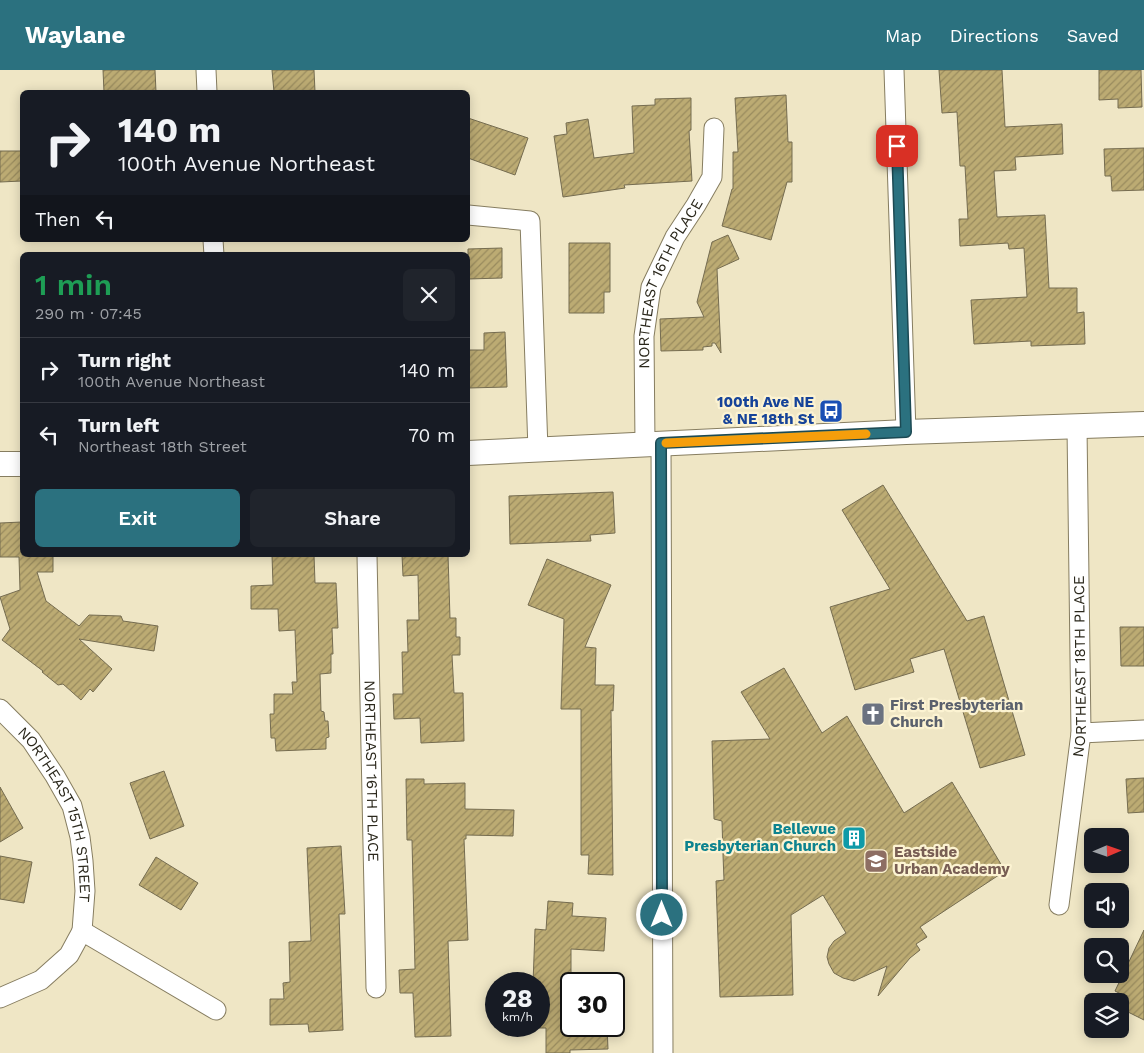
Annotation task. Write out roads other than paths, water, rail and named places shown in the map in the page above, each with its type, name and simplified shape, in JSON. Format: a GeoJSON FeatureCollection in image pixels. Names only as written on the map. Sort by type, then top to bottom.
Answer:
{"type":"FeatureCollection","features":[{"type":"Feature","properties":{"kind":"street"},"geometry":{"type":"LineString","coordinates":[[206,70],[207,90]]}},
{"type":"Feature","properties":{"kind":"street"},"geometry":{"type":"LineString","coordinates":[[894,70],[906,432]]}},
{"type":"Feature","properties":{"kind":"street","name":"NORTHEAST 16TH PLACE"},"geometry":{"type":"LineString","coordinates":[[663,1053],[653,444],[644,336],[651,287],[675,237],[712,177],[714,128]]}},
{"type":"Feature","properties":{"kind":"street"},"geometry":{"type":"LineString","coordinates":[[470,215],[530,221],[538,450]]}},
{"type":"Feature","properties":{"kind":"street"},"geometry":{"type":"LineString","coordinates":[[470,453],[906,432],[1144,424]]}},
{"type":"Feature","properties":{"kind":"street","name":"NORTHEAST 18TH PLACE"},"geometry":{"type":"LineString","coordinates":[[1059,905],[1081,733],[1077,427]]}},
{"type":"Feature","properties":{"kind":"street"},"geometry":{"type":"LineString","coordinates":[[0,464],[20,464]]}},
{"type":"Feature","properties":{"kind":"street","name":"NORTHEAST 16TH PLACE"},"geometry":{"type":"LineString","coordinates":[[367,557],[376,988]]}},
{"type":"Feature","properties":{"kind":"street","name":"NORTHEAST 15TH STREET"},"geometry":{"type":"LineString","coordinates":[[0,709],[31,740],[72,806],[80,836],[83,862],[85,891],[82,931]]}},
{"type":"Feature","properties":{"kind":"street"},"geometry":{"type":"LineString","coordinates":[[1081,733],[1144,730]]}},
{"type":"Feature","properties":{"kind":"street"},"geometry":{"type":"LineString","coordinates":[[0,998],[41,980],[69,955],[82,931],[216,1010]]}},
{"type":"Feature","properties":{"kind":"place","name":"100th Ave NE & NE 18th St"},"geometry":{"type":"Point","coordinates":[831,411]}},
{"type":"Feature","properties":{"kind":"place","name":"First Presbyterian Church"},"geometry":{"type":"Point","coordinates":[873,714]}},
{"type":"Feature","properties":{"kind":"place","name":"Bellevue Presbyterian Church"},"geometry":{"type":"Point","coordinates":[854,838]}},
{"type":"Feature","properties":{"kind":"place","name":"Eastside Urban Academy"},"geometry":{"type":"Point","coordinates":[876,861]}}]}
